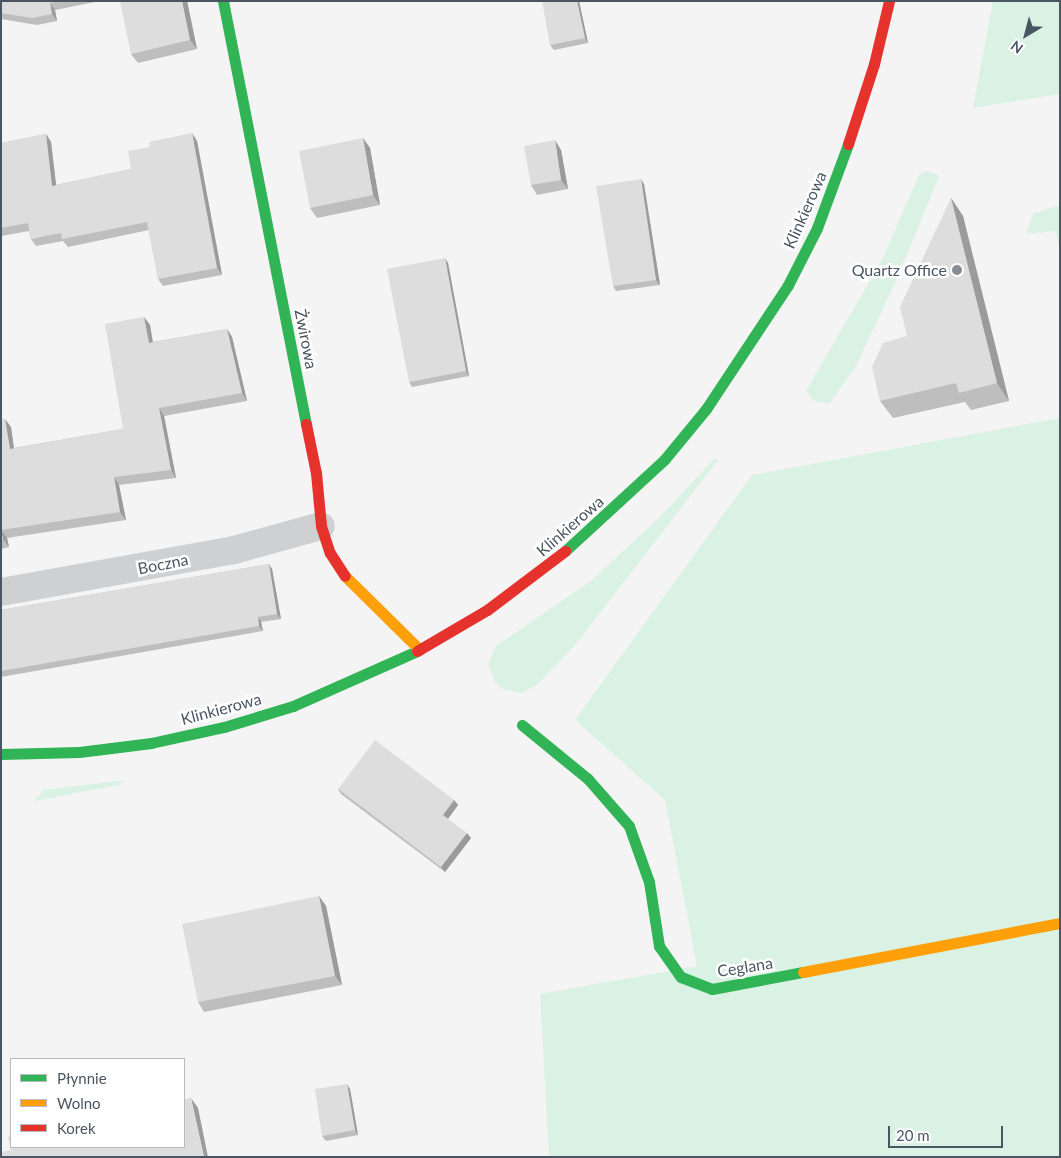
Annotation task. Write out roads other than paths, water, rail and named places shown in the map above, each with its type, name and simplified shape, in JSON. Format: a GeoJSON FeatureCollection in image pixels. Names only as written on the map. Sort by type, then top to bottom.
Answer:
{"type":"FeatureCollection","features":[{"type":"Feature","properties":{"kind":"street","name":"Żwirowa"},"geometry":{"type":"LineString","coordinates":[[223,1],[316,473],[321,526],[330,552],[349,581],[420,650]]}},
{"type":"Feature","properties":{"kind":"street","name":"Klinkierowa"},"geometry":{"type":"LineString","coordinates":[[1,754],[80,752],[151,743],[224,727],[293,706],[420,650],[487,610],[568,550],[664,460],[706,410],[788,285],[817,228],[862,104],[889,1]]}},
{"type":"Feature","properties":{"kind":"street","name":"Boczna"},"geometry":{"type":"LineString","coordinates":[[1,592],[234,550],[321,526]]}},
{"type":"Feature","properties":{"kind":"street","name":"Ceglana"},"geometry":{"type":"LineString","coordinates":[[522,725],[588,779],[629,826],[649,882],[659,946],[681,977],[712,989],[1060,923]]}},
{"type":"Feature","properties":{"kind":"place","name":"Quartz Office"},"geometry":{"type":"Point","coordinates":[957,270]}}]}
